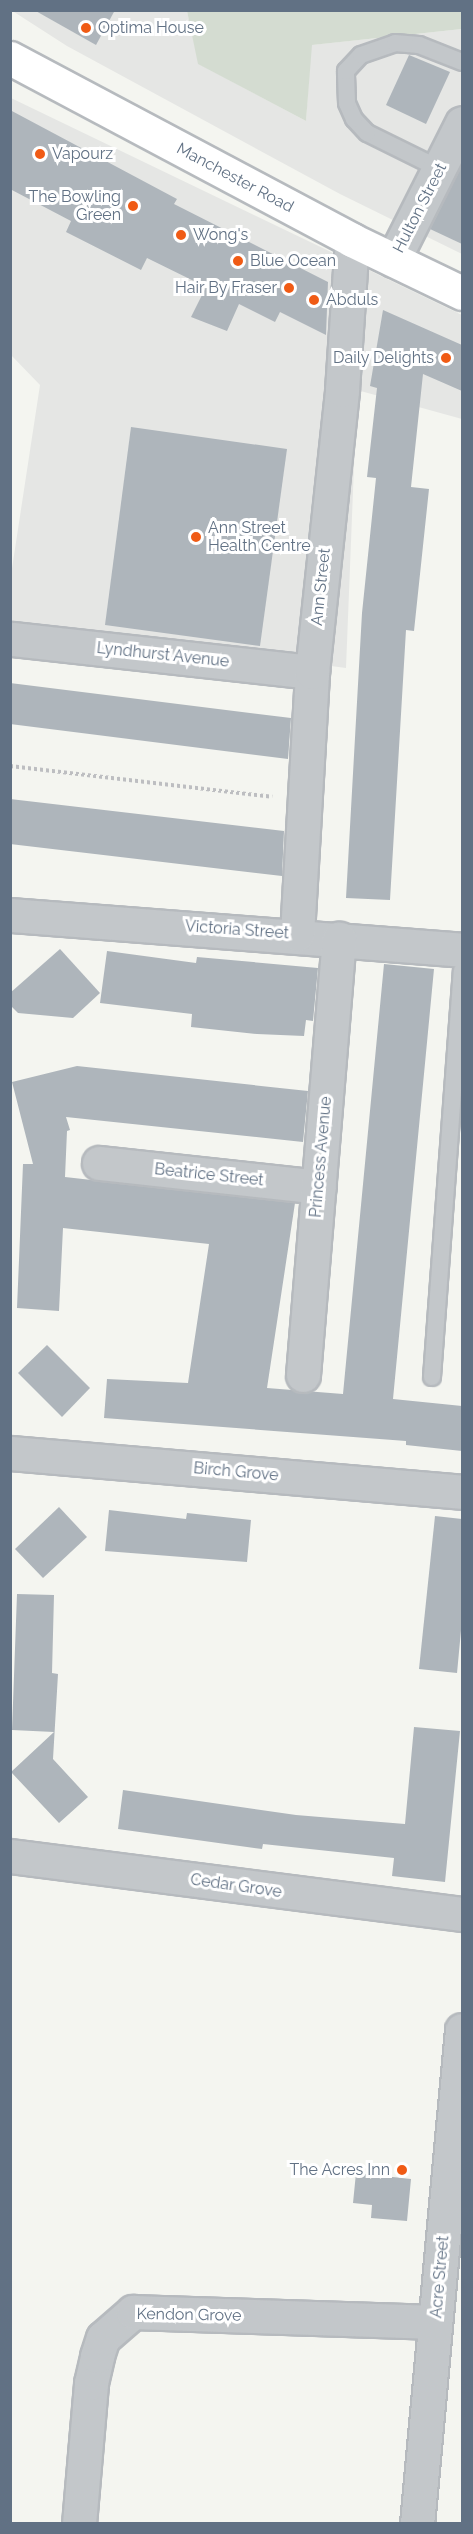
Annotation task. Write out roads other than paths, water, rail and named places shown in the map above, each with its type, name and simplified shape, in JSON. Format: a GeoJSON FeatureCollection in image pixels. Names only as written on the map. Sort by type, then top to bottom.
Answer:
{"type":"FeatureCollection","features":[{"type":"Feature","properties":{"kind":"main road","name":"Manchester Road"},"geometry":{"type":"LineString","coordinates":[[10,58],[352,240],[462,293]]}},
{"type":"Feature","properties":{"kind":"street","name":"Hulton Street"},"geometry":{"type":"LineString","coordinates":[[393,260],[462,123]]}},
{"type":"Feature","properties":{"kind":"street","name":"Ann Street"},"geometry":{"type":"LineString","coordinates":[[297,934],[312,672],[342,390],[352,240]]}},
{"type":"Feature","properties":{"kind":"street","name":"Lyndhurst Avenue"},"geometry":{"type":"LineString","coordinates":[[13,639],[312,672]]}},
{"type":"Feature","properties":{"kind":"street","name":"Victoria Street"},"geometry":{"type":"LineString","coordinates":[[10,915],[297,934],[462,950]]}},
{"type":"Feature","properties":{"kind":"street","name":"Princess Avenue"},"geometry":{"type":"LineString","coordinates":[[303,1375],[339,938]]}},
{"type":"Feature","properties":{"kind":"street","name":"Beatrice Street"},"geometry":{"type":"LineString","coordinates":[[99,1163],[319,1187]]}},
{"type":"Feature","properties":{"kind":"street","name":"Birch Grove"},"geometry":{"type":"LineString","coordinates":[[10,1453],[462,1492]]}},
{"type":"Feature","properties":{"kind":"street","name":"Cedar Grove"},"geometry":{"type":"LineString","coordinates":[[10,1856],[462,1914]]}},
{"type":"Feature","properties":{"kind":"street","name":"Acre Street"},"geometry":{"type":"LineString","coordinates":[[417,2523],[462,2030]]}},
{"type":"Feature","properties":{"kind":"street","name":"Kendon Grove"},"geometry":{"type":"LineString","coordinates":[[79,2523],[91,2383],[97,2356],[103,2338],[133,2312],[435,2322]]}},
{"type":"Feature","properties":{"kind":"lane"},"geometry":{"type":"LineString","coordinates":[[440,169],[367,133],[354,119],[347,103],[346,71],[361,55],[395,44],[419,45],[462,62]]}},
{"type":"Feature","properties":{"kind":"lane"},"geometry":{"type":"LineString","coordinates":[[432,1377],[462,971]]}},
{"type":"Feature","properties":{"kind":"place","name":"Optima House"},"geometry":{"type":"Point","coordinates":[86,28]}},
{"type":"Feature","properties":{"kind":"place","name":"Vapourz"},"geometry":{"type":"Point","coordinates":[40,154]}},
{"type":"Feature","properties":{"kind":"place","name":"The Bowling Green"},"geometry":{"type":"Point","coordinates":[133,206]}},
{"type":"Feature","properties":{"kind":"place","name":"Wong's"},"geometry":{"type":"Point","coordinates":[181,235]}},
{"type":"Feature","properties":{"kind":"place","name":"Blue Ocean"},"geometry":{"type":"Point","coordinates":[238,261]}},
{"type":"Feature","properties":{"kind":"place","name":"Hair By Fraser"},"geometry":{"type":"Point","coordinates":[289,288]}},
{"type":"Feature","properties":{"kind":"place","name":"Abduls"},"geometry":{"type":"Point","coordinates":[314,300]}},
{"type":"Feature","properties":{"kind":"place","name":"Daily Delights"},"geometry":{"type":"Point","coordinates":[446,358]}},
{"type":"Feature","properties":{"kind":"place","name":"Ann Street Health Centre"},"geometry":{"type":"Point","coordinates":[196,537]}},
{"type":"Feature","properties":{"kind":"place","name":"The Acres Inn"},"geometry":{"type":"Point","coordinates":[402,2170]}}]}
